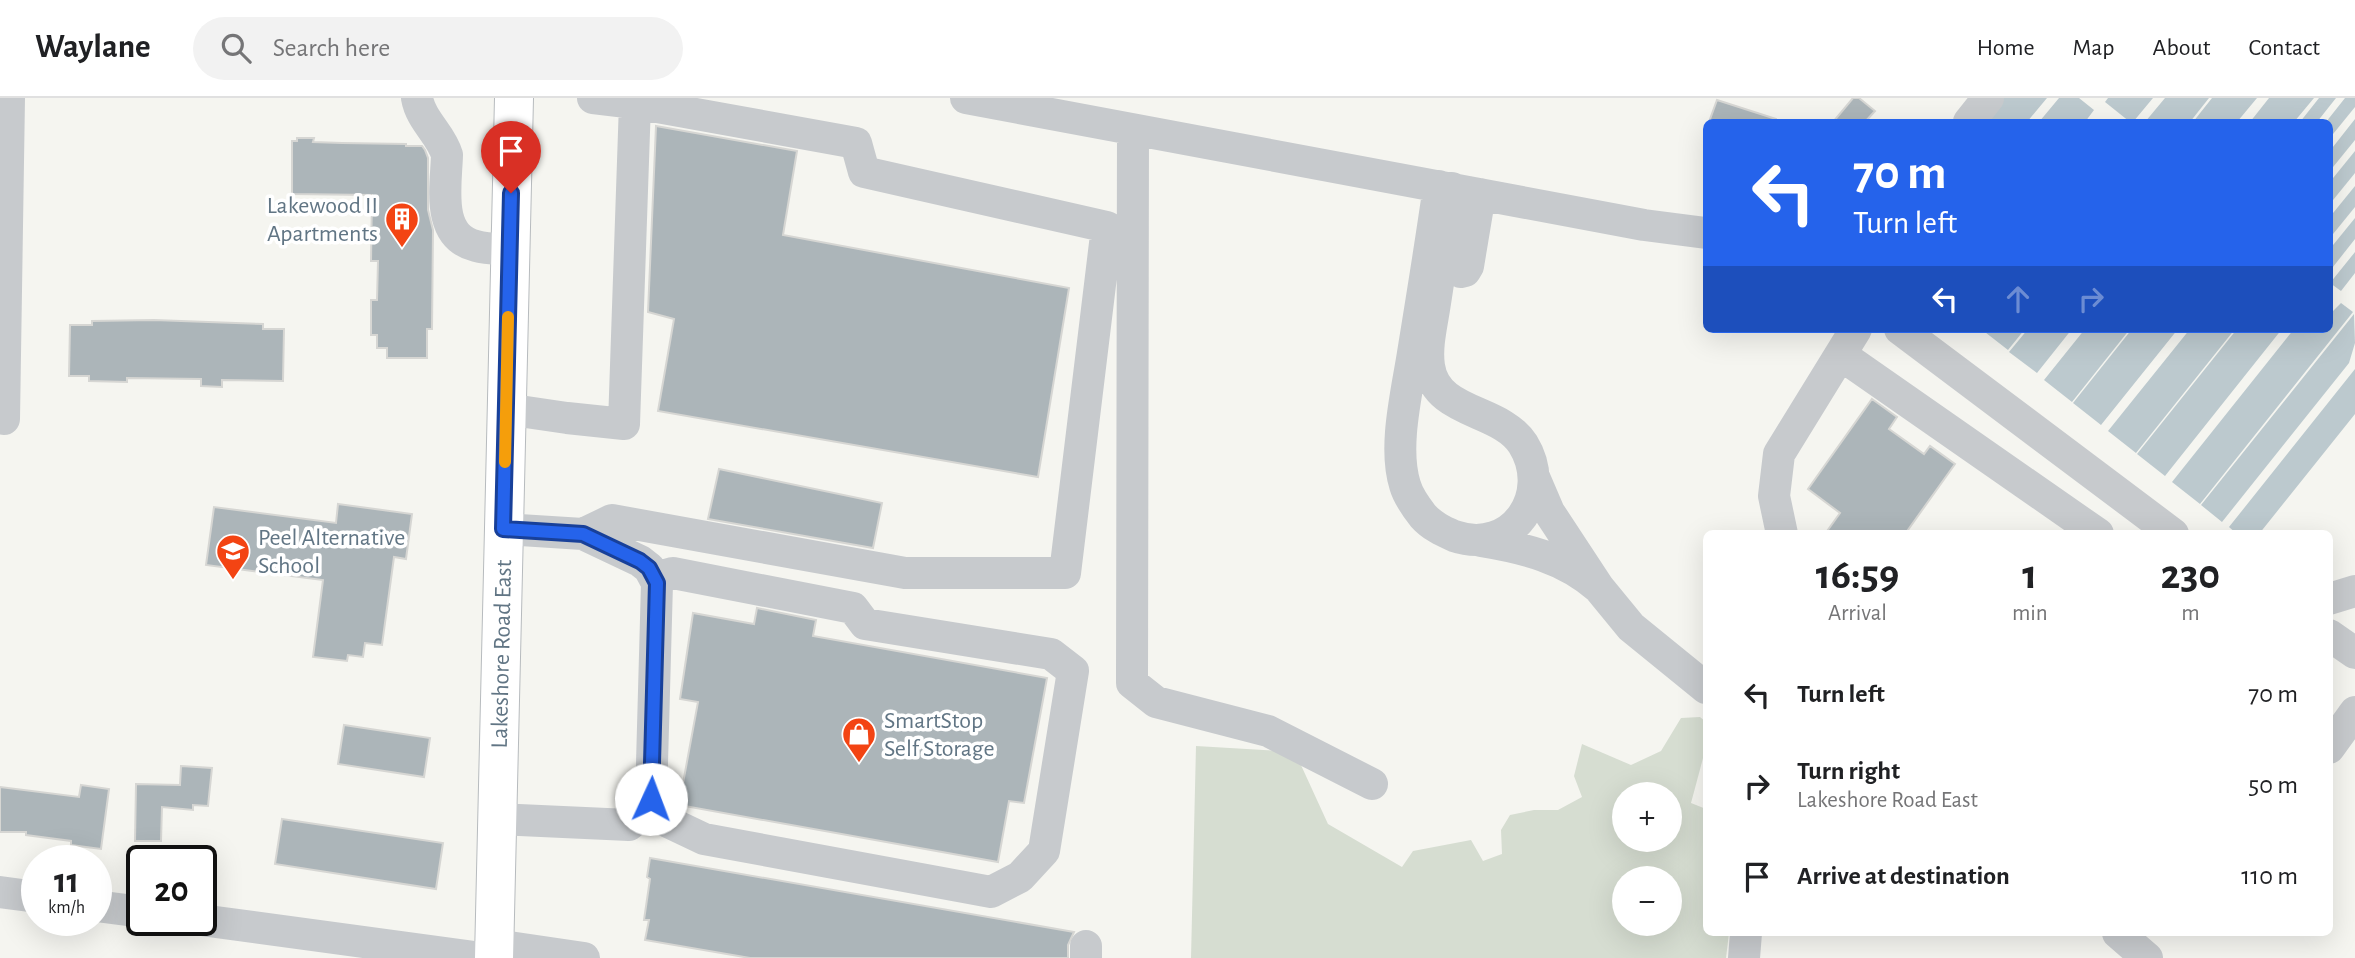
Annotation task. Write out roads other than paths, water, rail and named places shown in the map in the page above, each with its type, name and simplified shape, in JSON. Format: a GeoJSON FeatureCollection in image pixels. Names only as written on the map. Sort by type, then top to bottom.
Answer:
{"type":"FeatureCollection","features":[{"type":"Feature","properties":{"kind":"main road","name":"Lakeshore Road East"},"geometry":{"type":"LineString","coordinates":[[490,954],[497,819],[514,98]]}},
{"type":"Feature","properties":{"kind":"street"},"geometry":{"type":"LineString","coordinates":[[5,419],[9,98]]}},
{"type":"Feature","properties":{"kind":"street"},"geometry":{"type":"LineString","coordinates":[[417,98],[420,111],[444,146],[447,155],[446,215],[452,229],[458,237],[477,247],[509,250]]}},
{"type":"Feature","properties":{"kind":"street"},"geometry":{"type":"LineString","coordinates":[[583,534],[612,520],[905,573],[1065,573],[1107,227],[864,172],[856,143],[635,103],[593,98]]}},
{"type":"Feature","properties":{"kind":"street"},"geometry":{"type":"LineString","coordinates":[[966,98],[1644,225],[1703,233]]}},
{"type":"Feature","properties":{"kind":"street"},"geometry":{"type":"LineString","coordinates":[[1971,119],[1988,98]]}},
{"type":"Feature","properties":{"kind":"street"},"geometry":{"type":"LineString","coordinates":[[506,409],[624,424],[635,103]]}},
{"type":"Feature","properties":{"kind":"street"},"geometry":{"type":"LineString","coordinates":[[1133,130],[1132,683],[1157,702],[1268,731],[1372,784]]}},
{"type":"Feature","properties":{"kind":"street"},"geometry":{"type":"LineString","coordinates":[[1451,188],[1430,341],[1431,372],[1437,386],[1450,399],[1494,419],[1515,434],[1528,454],[1534,477],[1549,512],[1599,588],[1631,627],[1703,686]]}},
{"type":"Feature","properties":{"kind":"street"},"geometry":{"type":"LineString","coordinates":[[1451,188],[1405,407],[1401,456],[1404,484],[1412,502],[1435,527],[1458,537],[1518,547],[1553,559],[1573,569],[1599,588]]}},
{"type":"Feature","properties":{"kind":"street"},"geometry":{"type":"LineString","coordinates":[[1904,333],[2155,528]]}},
{"type":"Feature","properties":{"kind":"street"},"geometry":{"type":"LineString","coordinates":[[1781,530],[1774,496],[1779,454],[1848,342],[2087,530]]}},
{"type":"Feature","properties":{"kind":"street"},"geometry":{"type":"LineString","coordinates":[[1481,541],[1505,533],[1521,518],[1533,495],[1534,477]]}},
{"type":"Feature","properties":{"kind":"street"},"geometry":{"type":"LineString","coordinates":[[497,819],[629,825],[645,811],[651,799],[655,578],[649,568],[640,561],[583,534],[503,529]]}},
{"type":"Feature","properties":{"kind":"street"},"geometry":{"type":"LineString","coordinates":[[645,811],[704,839],[991,892],[1020,877],[1044,851],[1073,671],[1051,654],[865,624],[853,608],[673,573],[655,578]]}},
{"type":"Feature","properties":{"kind":"street"},"geometry":{"type":"LineString","coordinates":[[2333,598],[2355,590]]}},
{"type":"Feature","properties":{"kind":"street"},"geometry":{"type":"LineString","coordinates":[[2333,638],[2355,653]]}},
{"type":"Feature","properties":{"kind":"street"},"geometry":{"type":"LineString","coordinates":[[2333,742],[2355,712]]}},
{"type":"Feature","properties":{"kind":"street"},"geometry":{"type":"LineString","coordinates":[[0,892],[21,895]]}},
{"type":"Feature","properties":{"kind":"street"},"geometry":{"type":"LineString","coordinates":[[217,922],[490,954],[584,958]]}},
{"type":"Feature","properties":{"kind":"street"},"geometry":{"type":"LineString","coordinates":[[1744,958],[1746,936]]}},
{"type":"Feature","properties":{"kind":"street"},"geometry":{"type":"LineString","coordinates":[[2121,936],[2147,958]]}},
{"type":"Feature","properties":{"kind":"place","name":"Lakewood II Apartments"},"geometry":{"type":"Point","coordinates":[402,249]}},
{"type":"Feature","properties":{"kind":"place","name":"Peel Alternative School"},"geometry":{"type":"Point","coordinates":[233,581]}},
{"type":"Feature","properties":{"kind":"place","name":"SmartStop Self Storage"},"geometry":{"type":"Point","coordinates":[859,764]}}]}
